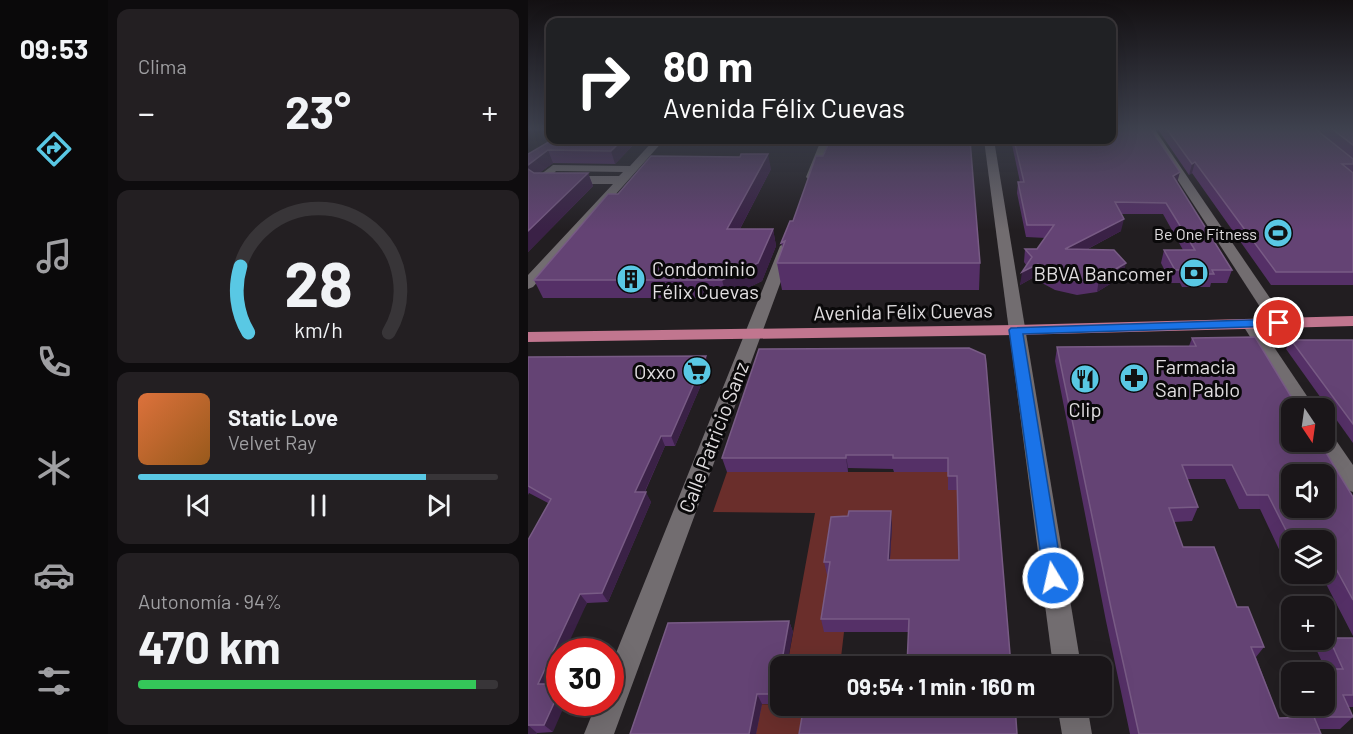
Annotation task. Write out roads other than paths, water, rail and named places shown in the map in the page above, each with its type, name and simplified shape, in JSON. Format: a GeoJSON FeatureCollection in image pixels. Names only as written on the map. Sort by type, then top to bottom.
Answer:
{"type":"FeatureCollection","features":[{"type":"Feature","properties":{"kind":"main road","name":"Avenida Félix Cuevas"},"geometry":{"type":"LineString","coordinates":[[528,337],[1016,330],[1353,321]]}},
{"type":"Feature","properties":{"kind":"street"},"geometry":{"type":"LineString","coordinates":[[528,284],[637,162]]}},
{"type":"Feature","properties":{"kind":"street"},"geometry":{"type":"LineString","coordinates":[[806,195],[818,162]]}},
{"type":"Feature","properties":{"kind":"street"},"geometry":{"type":"LineString","coordinates":[[992,162],[1065,656]]}},
{"type":"Feature","properties":{"kind":"street"},"geometry":{"type":"LineString","coordinates":[[1172,162],[1279,323]]}},
{"type":"Feature","properties":{"kind":"street"},"geometry":{"type":"LineString","coordinates":[[620,180],[540,180],[553,168],[630,169]]}},
{"type":"Feature","properties":{"kind":"street","name":"Calle Patricio Sanz"},"geometry":{"type":"LineString","coordinates":[[599,734],[793,228]]}},
{"type":"Feature","properties":{"kind":"street"},"geometry":{"type":"LineString","coordinates":[[1250,324],[1298,398]]}},
{"type":"Feature","properties":{"kind":"street"},"geometry":{"type":"LineString","coordinates":[[1333,452],[1353,483]]}},
{"type":"Feature","properties":{"kind":"street"},"geometry":{"type":"LineString","coordinates":[[1074,716],[1077,734]]}},
{"type":"Feature","properties":{"kind":"place","name":"Be One Fitness"},"geometry":{"type":"Point","coordinates":[1278,233]}},
{"type":"Feature","properties":{"kind":"place","name":"BBVA Bancomer"},"geometry":{"type":"Point","coordinates":[1194,273]}},
{"type":"Feature","properties":{"kind":"place","name":"Condominio Félix Cuevas"},"geometry":{"type":"Point","coordinates":[631,279]}},
{"type":"Feature","properties":{"kind":"place","name":"Oxxo"},"geometry":{"type":"Point","coordinates":[697,371]}},
{"type":"Feature","properties":{"kind":"place","name":"Farmacia San Pablo"},"geometry":{"type":"Point","coordinates":[1134,378]}},
{"type":"Feature","properties":{"kind":"place","name":"Clip"},"geometry":{"type":"Point","coordinates":[1085,379]}}]}
